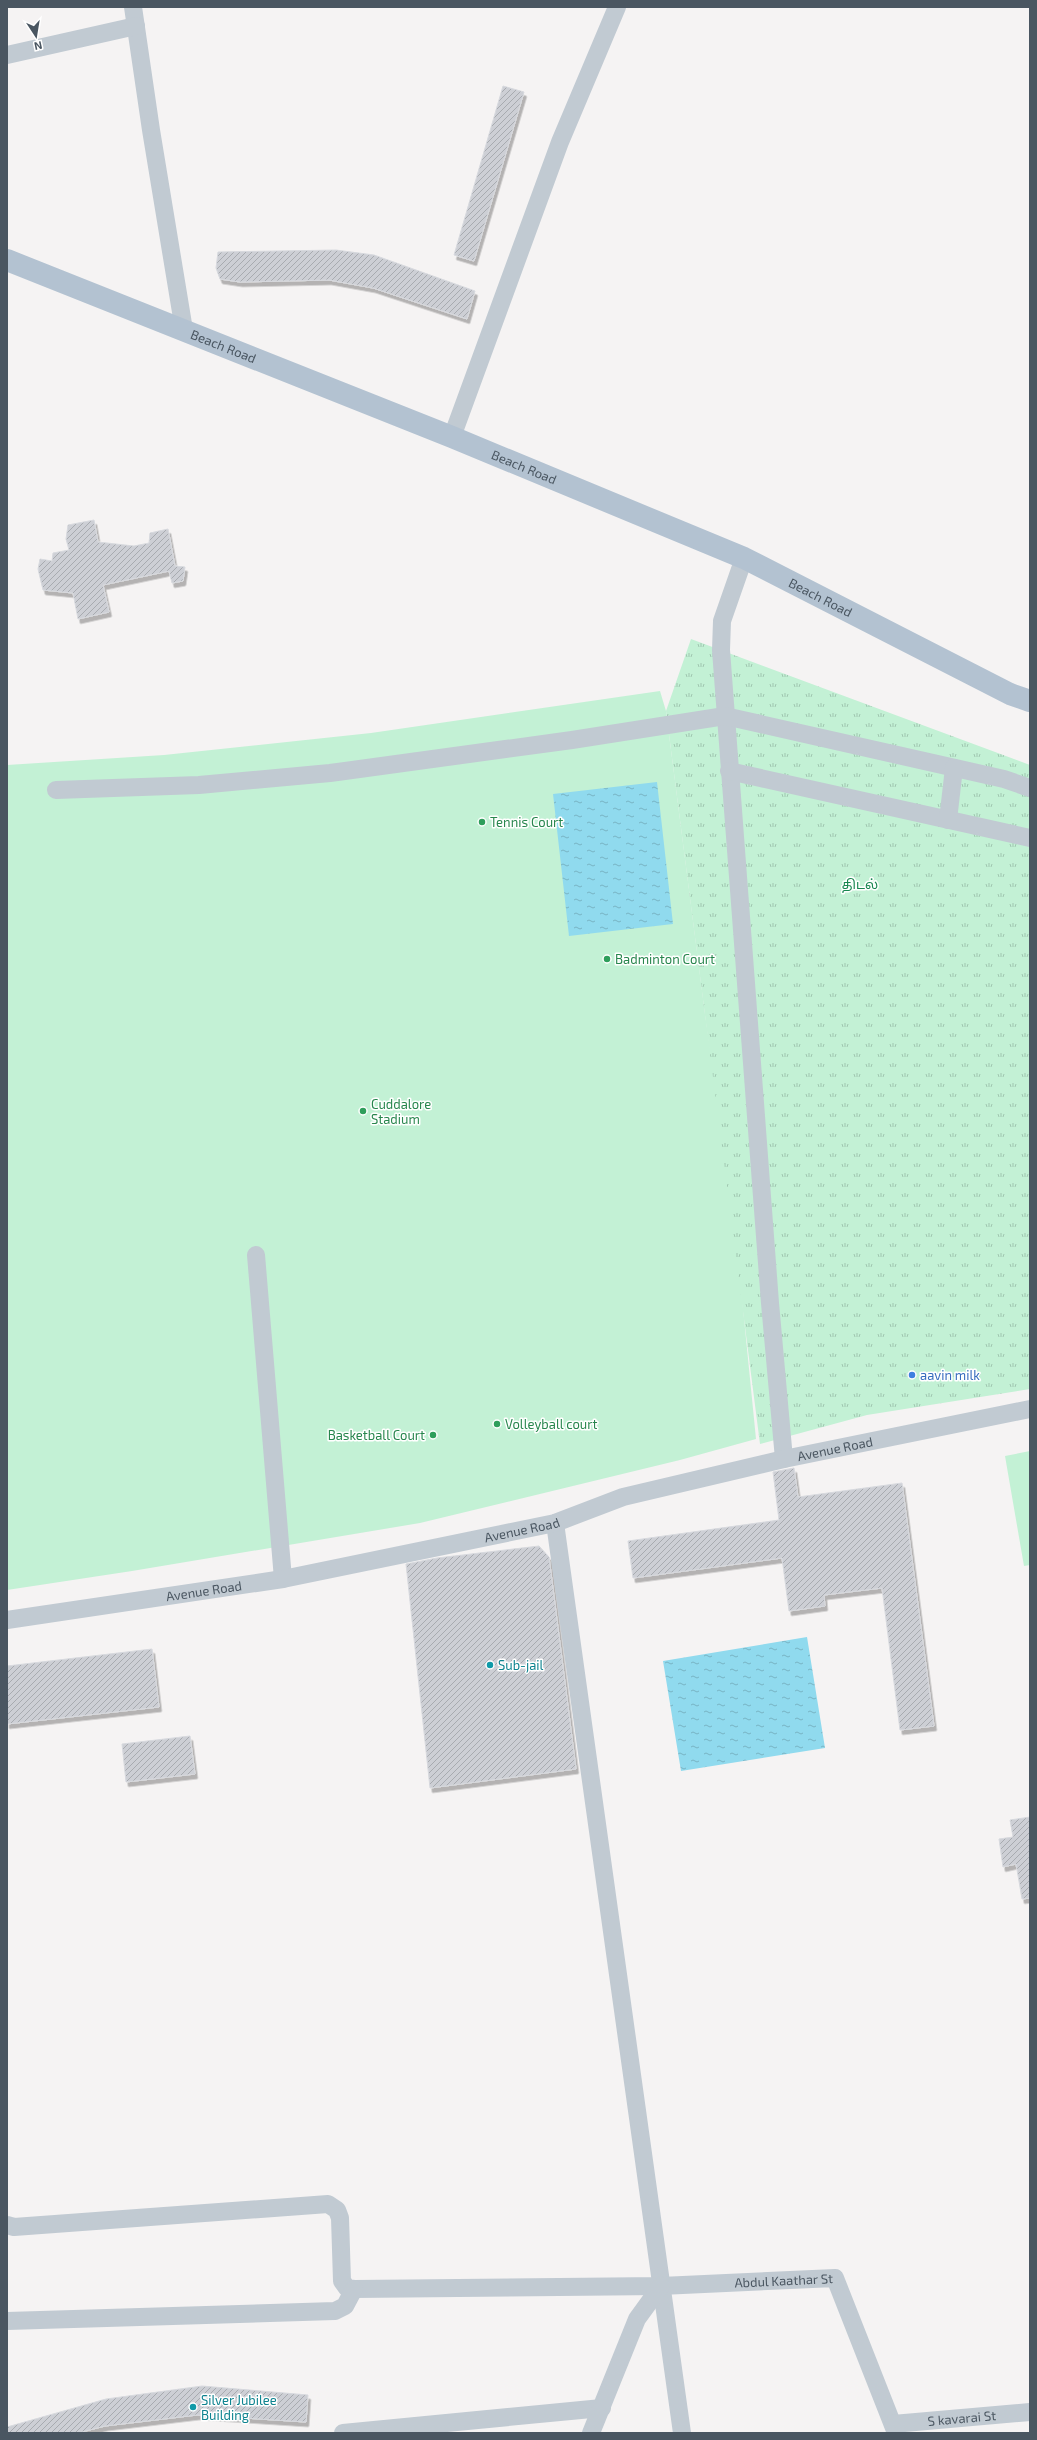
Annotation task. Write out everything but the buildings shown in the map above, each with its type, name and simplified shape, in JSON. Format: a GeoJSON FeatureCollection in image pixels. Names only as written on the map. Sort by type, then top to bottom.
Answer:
{"type":"FeatureCollection","features":[{"type":"Feature","properties":{"kind":"main road","name":"Beach Road"},"geometry":{"type":"LineString","coordinates":[[7,260],[452,437],[744,558],[1010,694],[1030,701]]}},
{"type":"Feature","properties":{"kind":"street"},"geometry":{"type":"LineString","coordinates":[[133,7],[151,130],[184,330]]}},
{"type":"Feature","properties":{"kind":"street"},"geometry":{"type":"LineString","coordinates":[[452,437],[560,142],[617,7]]}},
{"type":"Feature","properties":{"kind":"street"},"geometry":{"type":"LineString","coordinates":[[7,54],[136,26]]}},
{"type":"Feature","properties":{"kind":"street"},"geometry":{"type":"LineString","coordinates":[[744,558],[722,622],[721,650],[770,1302],[784,1459]]}},
{"type":"Feature","properties":{"kind":"street"},"geometry":{"type":"LineString","coordinates":[[56,790],[199,785],[330,773],[572,740],[725,716],[1004,779],[1030,788]]}},
{"type":"Feature","properties":{"kind":"street"},"geometry":{"type":"LineString","coordinates":[[948,820],[954,768]]}},
{"type":"Feature","properties":{"kind":"street"},"geometry":{"type":"LineString","coordinates":[[729,771],[1030,838]]}},
{"type":"Feature","properties":{"kind":"street"},"geometry":{"type":"LineString","coordinates":[[256,1255],[283,1579]]}},
{"type":"Feature","properties":{"kind":"street","name":"Avenue Road"},"geometry":{"type":"LineString","coordinates":[[7,1620],[283,1579],[555,1523],[623,1498],[784,1459],[1030,1409]]}},
{"type":"Feature","properties":{"kind":"street"},"geometry":{"type":"LineString","coordinates":[[555,1523],[682,2433]]}},
{"type":"Feature","properties":{"kind":"street"},"geometry":{"type":"LineString","coordinates":[[7,2225],[14,2227],[328,2204],[337,2210],[340,2218],[342,2281],[347,2288],[354,2290],[661,2286]]}},
{"type":"Feature","properties":{"kind":"street","name":"Abdul Kaathar St"},"geometry":{"type":"LineString","coordinates":[[661,2286],[835,2278],[894,2429]]}},
{"type":"Feature","properties":{"kind":"street"},"geometry":{"type":"LineString","coordinates":[[591,2433],[638,2319],[661,2286]]}},
{"type":"Feature","properties":{"kind":"street"},"geometry":{"type":"LineString","coordinates":[[7,2321],[335,2311],[345,2306],[354,2290]]}},
{"type":"Feature","properties":{"kind":"street"},"geometry":{"type":"LineString","coordinates":[[343,2433],[602,2408]]}},
{"type":"Feature","properties":{"kind":"street","name":"S kavarai St"},"geometry":{"type":"LineString","coordinates":[[894,2429],[1030,2412]]}},
{"type":"Feature","properties":{"kind":"green space","name":"திடல்"},"geometry":{"type":"Polygon","coordinates":[[[691,639],[1030,765],[1030,1389],[867,1415],[760,1444],[666,711],[691,639]]]}},
{"type":"Feature","properties":{"kind":"green space","name":"Cuddalore Stadium"},"geometry":{"type":"Polygon","coordinates":[[[660,691],[666,711],[705,1014],[733,1208],[756,1439],[680,1460],[420,1523],[132,1571],[7,1590],[7,765],[164,755],[371,733],[660,691]]]}},
{"type":"Feature","properties":{"kind":"green space"},"geometry":{"type":"Polygon","coordinates":[[[1030,1451],[1030,1565],[1024,1566],[1005,1456],[1030,1451]]]}},
{"type":"Feature","properties":{"kind":"water"},"geometry":{"type":"Polygon","coordinates":[[[657,782],[673,924],[569,936],[553,794],[657,782]]]}},
{"type":"Feature","properties":{"kind":"water"},"geometry":{"type":"Polygon","coordinates":[[[807,1637],[825,1748],[681,1771],[663,1661],[807,1637]]]}},
{"type":"Feature","properties":{"kind":"place","name":"Tennis Court"},"geometry":{"type":"Point","coordinates":[482,822]}},
{"type":"Feature","properties":{"kind":"place","name":"Badminton Court"},"geometry":{"type":"Point","coordinates":[607,959]}},
{"type":"Feature","properties":{"kind":"place","name":"Cuddalore Stadium"},"geometry":{"type":"Point","coordinates":[363,1111]}},
{"type":"Feature","properties":{"kind":"place","name":"aavin milk"},"geometry":{"type":"Point","coordinates":[912,1375]}},
{"type":"Feature","properties":{"kind":"place","name":"Volleyball court"},"geometry":{"type":"Point","coordinates":[497,1424]}},
{"type":"Feature","properties":{"kind":"place","name":"Basketball Court"},"geometry":{"type":"Point","coordinates":[433,1435]}},
{"type":"Feature","properties":{"kind":"place","name":"Sub-jail"},"geometry":{"type":"Point","coordinates":[490,1665]}},
{"type":"Feature","properties":{"kind":"place","name":"Silver Jubilee Building"},"geometry":{"type":"Point","coordinates":[193,2407]}}]}
